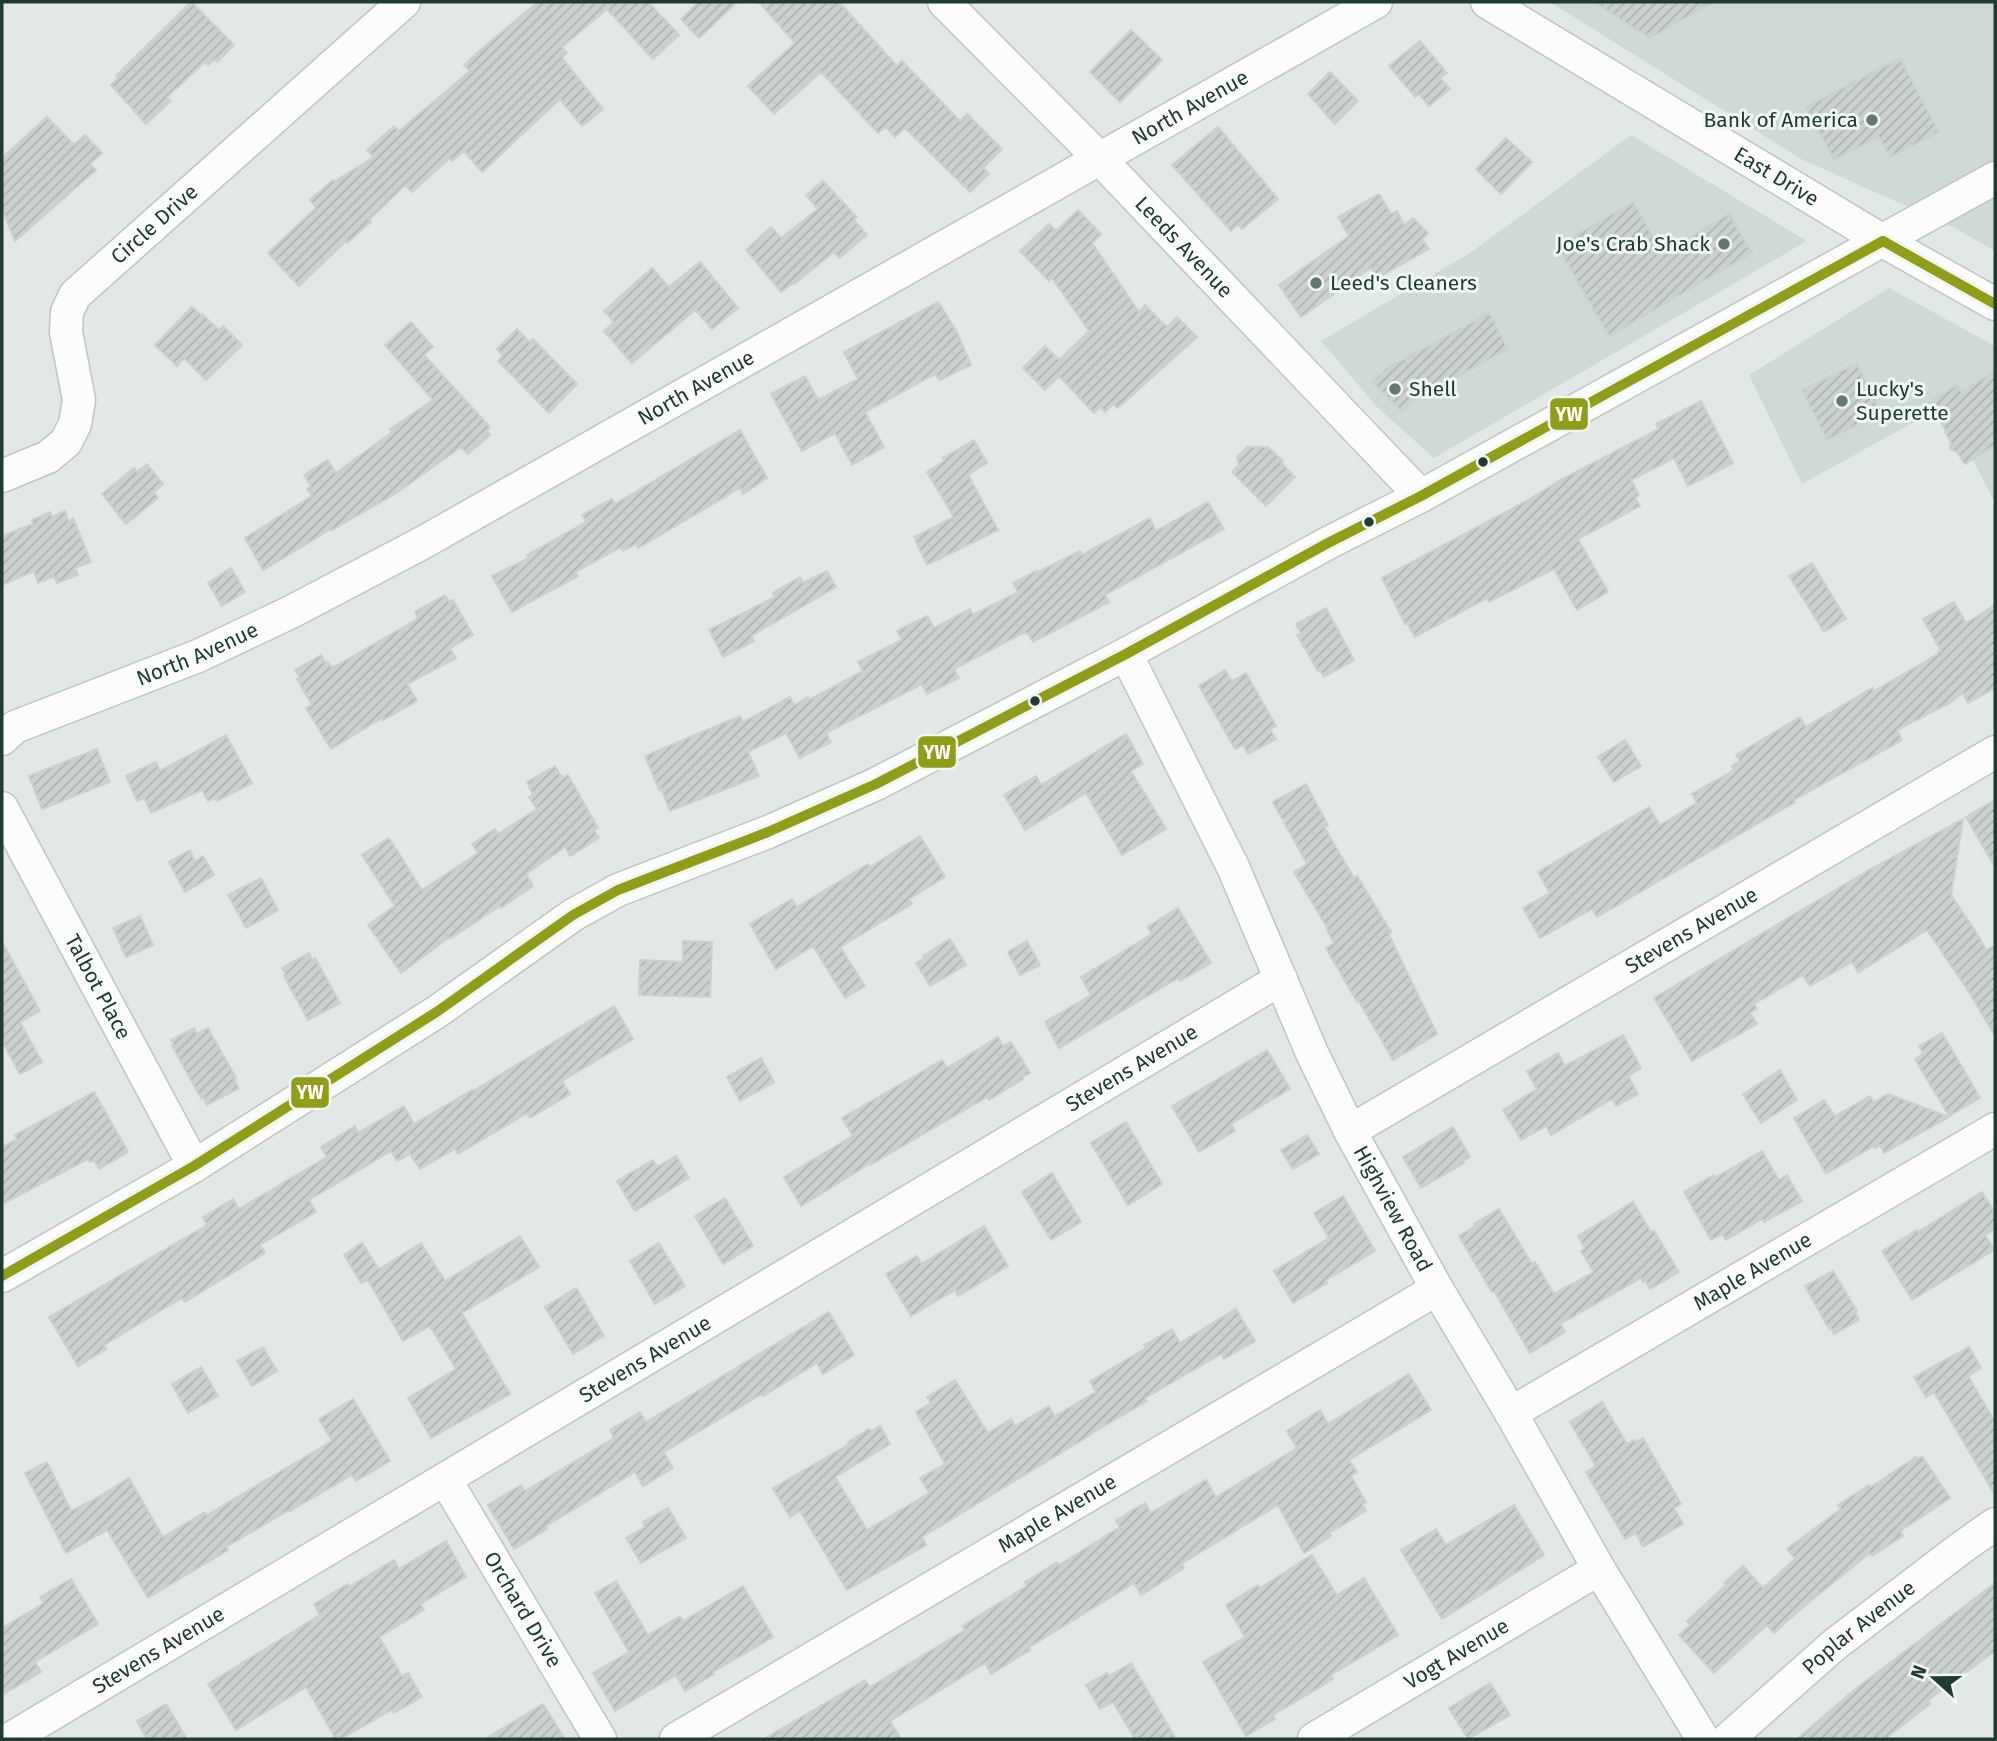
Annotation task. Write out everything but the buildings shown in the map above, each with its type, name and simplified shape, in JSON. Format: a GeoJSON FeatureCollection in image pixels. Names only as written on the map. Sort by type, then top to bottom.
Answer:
{"type":"FeatureCollection","features":[{"type":"Feature","properties":{"kind":"street","name":"Circle Drive"},"geometry":{"type":"LineString","coordinates":[[2,476],[48,457],[66,442],[75,425],[79,400],[66,332],[67,312],[75,295],[404,2]]}},
{"type":"Feature","properties":{"kind":"street","name":"Leeds Avenue"},"geometry":{"type":"LineString","coordinates":[[944,2],[1100,158],[1421,496]]}},
{"type":"Feature","properties":{"kind":"street","name":"North Avenue"},"geometry":{"type":"LineString","coordinates":[[2,739],[15,727],[198,656],[291,612],[424,542],[1376,2]]}},
{"type":"Feature","properties":{"kind":"street","name":"East Drive"},"geometry":{"type":"LineString","coordinates":[[1487,2],[1883,241],[1995,304]]}},
{"type":"Feature","properties":{"kind":"street"},"geometry":{"type":"LineString","coordinates":[[2,1276],[194,1166],[438,1011],[573,915],[618,890],[768,832],[876,785],[1421,496],[1995,178]]}},
{"type":"Feature","properties":{"kind":"street","name":"Highview Road"},"geometry":{"type":"LineString","coordinates":[[1126,654],[1233,867],[1312,1053],[1350,1131],[1437,1289],[1599,1569],[1703,1739]]}},
{"type":"Feature","properties":{"kind":"street","name":"Stevens Avenue"},"geometry":{"type":"LineString","coordinates":[[1350,1131],[1995,752]]}},
{"type":"Feature","properties":{"kind":"street","name":"Talbot Place"},"geometry":{"type":"LineString","coordinates":[[2,808],[194,1166]]}},
{"type":"Feature","properties":{"kind":"street","name":"Stevens Avenue"},"geometry":{"type":"LineString","coordinates":[[10,1739],[1281,979]]}},
{"type":"Feature","properties":{"kind":"street","name":"Maple Avenue"},"geometry":{"type":"LineString","coordinates":[[1511,1413],[1995,1129]]}},
{"type":"Feature","properties":{"kind":"street","name":"Maple Avenue"},"geometry":{"type":"LineString","coordinates":[[676,1739],[1437,1289]]}},
{"type":"Feature","properties":{"kind":"street","name":"Orchard Drive"},"geometry":{"type":"LineString","coordinates":[[445,1479],[600,1739]]}},
{"type":"Feature","properties":{"kind":"street","name":"Poplar Avenue"},"geometry":{"type":"LineString","coordinates":[[1728,1739],[1833,1645],[1995,1524]]}},
{"type":"Feature","properties":{"kind":"street","name":"Vogt Avenue"},"geometry":{"type":"LineString","coordinates":[[1314,1739],[1599,1569]]}},
{"type":"Feature","properties":{"kind":"shaded area"},"geometry":{"type":"Polygon","coordinates":[[[1550,2],[1995,2],[1995,251],[1955,228],[1801,159],[1550,2]]]}},
{"type":"Feature","properties":{"kind":"shaded area"},"geometry":{"type":"Polygon","coordinates":[[[1631,135],[1807,241],[1434,458],[1378,408],[1321,341],[1470,253],[1631,135]]]}},
{"type":"Feature","properties":{"kind":"shaded area"},"geometry":{"type":"Polygon","coordinates":[[[1889,288],[1995,346],[1995,503],[1945,405],[1802,484],[1749,375],[1889,288]]]}},
{"type":"Feature","properties":{"kind":"transit line","name":"YW"},"geometry":{"type":"LineString","coordinates":[[1883,241],[1995,304]]}},
{"type":"Feature","properties":{"kind":"transit line","name":"YW"},"geometry":{"type":"LineString","coordinates":[[2,1276],[194,1166],[438,1011],[573,915],[618,890],[768,832],[876,784],[1421,496],[1883,241]]}},
{"type":"Feature","properties":{"kind":"place","name":"Bank of America"},"geometry":{"type":"Point","coordinates":[1872,120]}},
{"type":"Feature","properties":{"kind":"place","name":"Joe's Crab Shack"},"geometry":{"type":"Point","coordinates":[1724,244]}},
{"type":"Feature","properties":{"kind":"place","name":"Leed's Cleaners"},"geometry":{"type":"Point","coordinates":[1316,283]}},
{"type":"Feature","properties":{"kind":"place","name":"Shell"},"geometry":{"type":"Point","coordinates":[1395,389]}},
{"type":"Feature","properties":{"kind":"place","name":"Lucky's Superette"},"geometry":{"type":"Point","coordinates":[1842,401]}}]}
